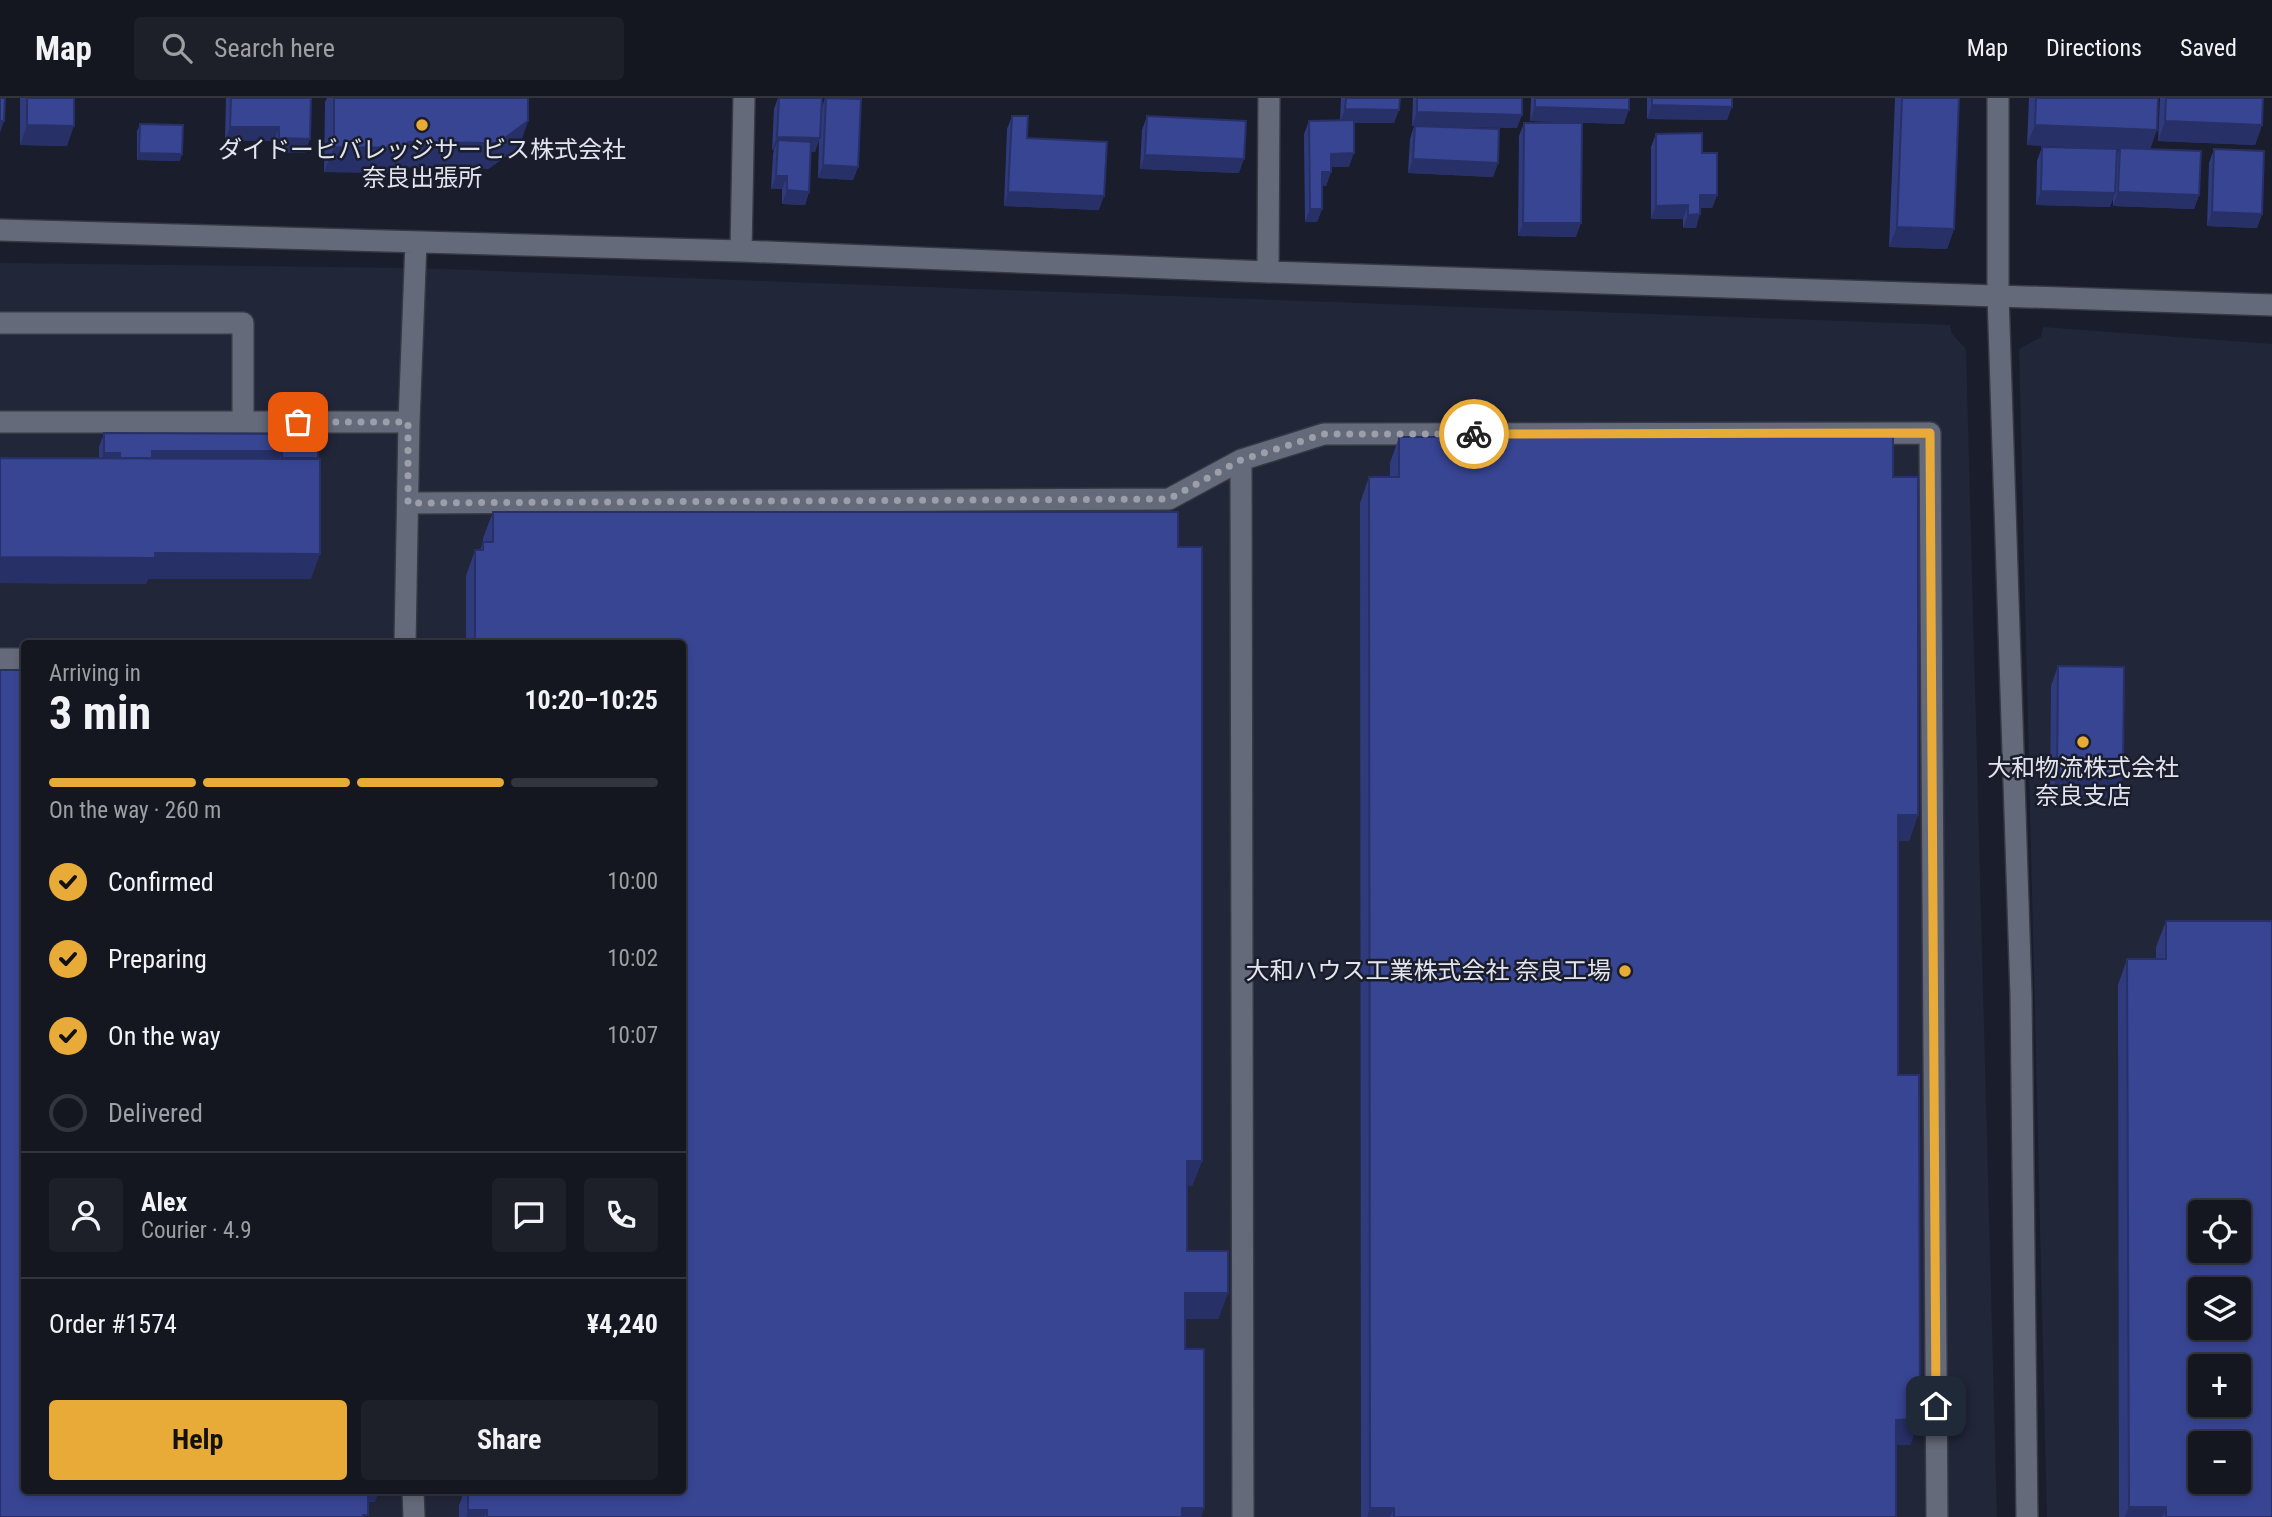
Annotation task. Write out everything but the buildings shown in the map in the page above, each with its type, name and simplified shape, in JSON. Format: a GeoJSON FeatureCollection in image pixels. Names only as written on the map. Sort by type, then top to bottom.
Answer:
{"type":"FeatureCollection","features":[{"type":"Feature","properties":{"kind":"street"},"geometry":{"type":"LineString","coordinates":[[741,251],[744,98]]}},
{"type":"Feature","properties":{"kind":"street"},"geometry":{"type":"LineString","coordinates":[[1268,272],[1269,98]]}},
{"type":"Feature","properties":{"kind":"street"},"geometry":{"type":"LineString","coordinates":[[1998,98],[1998,295],[2021,995],[2027,1517]]}},
{"type":"Feature","properties":{"kind":"street"},"geometry":{"type":"LineString","coordinates":[[0,230],[741,251],[1268,272],[2272,305]]}},
{"type":"Feature","properties":{"kind":"street"},"geometry":{"type":"LineString","coordinates":[[405,640],[408,422],[416,242]]}},
{"type":"Feature","properties":{"kind":"street"},"geometry":{"type":"LineString","coordinates":[[0,323],[243,323],[243,422]]}},
{"type":"Feature","properties":{"kind":"street"},"geometry":{"type":"LineString","coordinates":[[0,422],[408,422]]}},
{"type":"Feature","properties":{"kind":"street"},"geometry":{"type":"LineString","coordinates":[[408,503],[1169,499],[1241,460],[1324,434],[1930,433],[1937,1517]]}},
{"type":"Feature","properties":{"kind":"street"},"geometry":{"type":"LineString","coordinates":[[1241,460],[1243,1517]]}},
{"type":"Feature","properties":{"kind":"street"},"geometry":{"type":"LineString","coordinates":[[0,659],[21,659]]}},
{"type":"Feature","properties":{"kind":"street"},"geometry":{"type":"LineString","coordinates":[[414,1494],[414,1517]]}},
{"type":"Feature","properties":{"kind":"shaded area"},"geometry":{"type":"Polygon","coordinates":[[[0,263],[415,268],[1950,325],[1952,334],[1966,349],[1997,1517],[0,1517],[0,263]]]}},
{"type":"Feature","properties":{"kind":"shaded area"},"geometry":{"type":"Polygon","coordinates":[[[2043,327],[2272,344],[2272,1517],[2047,1517],[2019,349],[2041,337],[2043,327]]]}},
{"type":"Feature","properties":{"kind":"way so far"},"geometry":{"type":"LineString","coordinates":[[298,422],[408,422],[408,503],[1169,499],[1241,460],[1324,434],[1474,434]]}},
{"type":"Feature","properties":{"kind":"place","name":"ダイドービバレッジサービス株式会社 奈良出張所"},"geometry":{"type":"Point","coordinates":[422,125]}},
{"type":"Feature","properties":{"kind":"place","name":"大和物流株式会社 奈良支店"},"geometry":{"type":"Point","coordinates":[2083,742]}},
{"type":"Feature","properties":{"kind":"place","name":"大和ハウス工業株式会社 奈良工場"},"geometry":{"type":"Point","coordinates":[1625,971]}},
{"type":"Feature","properties":{"kind":"route"},"geometry":{"type":"LineString","coordinates":[[1474,434],[1930,433],[1936,1406]]}}]}
